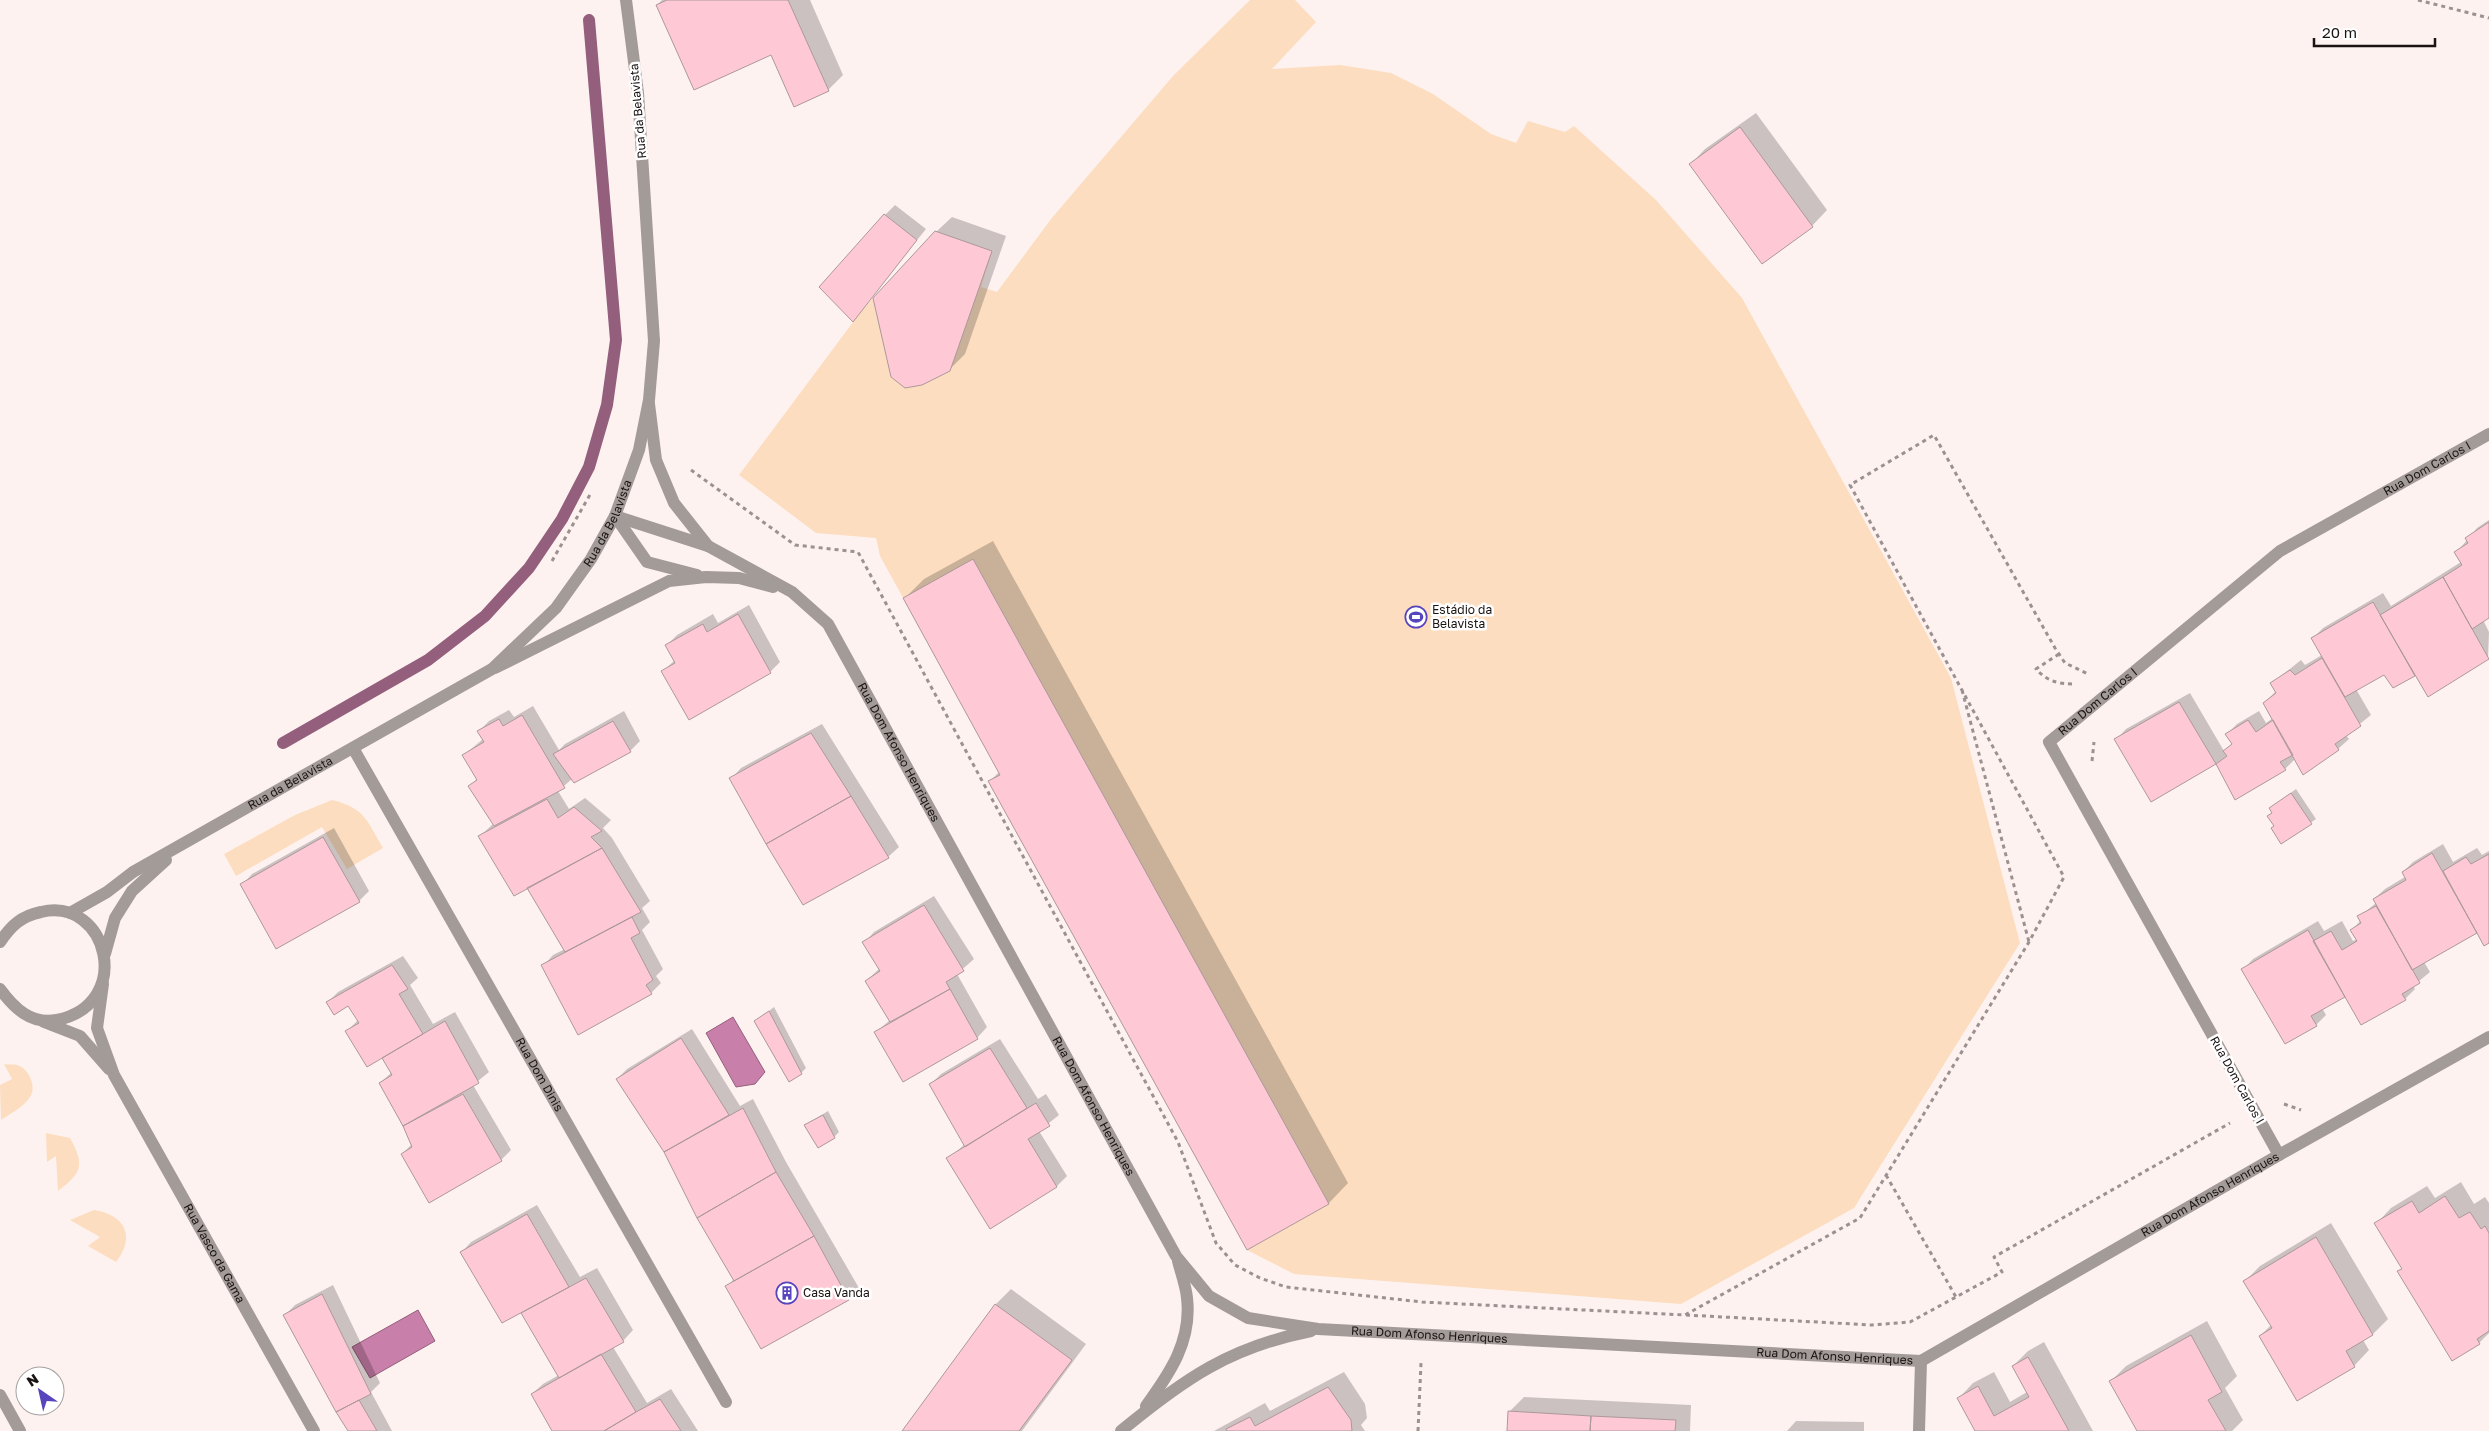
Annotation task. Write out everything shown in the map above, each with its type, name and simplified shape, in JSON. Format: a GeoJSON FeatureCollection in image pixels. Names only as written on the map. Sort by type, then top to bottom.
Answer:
{"type":"FeatureCollection","features":[{"type":"Feature","properties":{"kind":"street","name":"Rua da Belavista"},"geometry":{"type":"LineString","coordinates":[[194,839],[492,669],[556,608],[591,559],[615,516],[639,450],[649,400],[654,342],[638,93],[626,0]]}},
{"type":"Feature","properties":{"kind":"street"},"geometry":{"type":"LineString","coordinates":[[649,400],[656,460],[674,503],[708,546]]}},
{"type":"Feature","properties":{"kind":"street","name":"Rua Dom Carlos I"},"geometry":{"type":"LineString","coordinates":[[2279,1155],[2049,742],[2280,551],[2489,434]]}},
{"type":"Feature","properties":{"kind":"street"},"geometry":{"type":"LineString","coordinates":[[615,516],[708,546]]}},
{"type":"Feature","properties":{"kind":"street"},"geometry":{"type":"LineString","coordinates":[[615,516],[647,562],[706,577]]}},
{"type":"Feature","properties":{"kind":"street","name":"Rua Dom Afonso Henriques"},"geometry":{"type":"LineString","coordinates":[[708,546],[792,592],[828,624],[1176,1256],[1209,1296],[1248,1318],[1318,1329],[1921,1361],[2279,1155],[2489,1037]]}},
{"type":"Feature","properties":{"kind":"street"},"geometry":{"type":"LineString","coordinates":[[492,669],[669,581],[706,577],[739,578],[792,592]]}},
{"type":"Feature","properties":{"kind":"street","name":"Rua Dom Dinis"},"geometry":{"type":"LineString","coordinates":[[353,748],[726,1402]]}},
{"type":"Feature","properties":{"kind":"street"},"geometry":{"type":"LineString","coordinates":[[70,913],[107,892],[133,872],[194,839]]}},
{"type":"Feature","properties":{"kind":"street"},"geometry":{"type":"LineString","coordinates":[[114,1075],[97,1028],[105,954],[115,918],[132,891],[160,864],[194,839]]}},
{"type":"Feature","properties":{"kind":"street"},"geometry":{"type":"LineString","coordinates":[[0,942],[11,926],[27,915],[51,909],[79,917],[94,930],[105,954]]}},
{"type":"Feature","properties":{"kind":"street"},"geometry":{"type":"LineString","coordinates":[[38,1020],[51,1021],[79,1012],[94,1000],[103,984]]}},
{"type":"Feature","properties":{"kind":"street"},"geometry":{"type":"LineString","coordinates":[[0,989],[11,1005],[20,1012],[80,1036],[114,1075]]}},
{"type":"Feature","properties":{"kind":"street"},"geometry":{"type":"LineString","coordinates":[[0,1010],[20,1012]]}},
{"type":"Feature","properties":{"kind":"street","name":"Rua Vasco da Gama"},"geometry":{"type":"LineString","coordinates":[[114,1075],[314,1431]]}},
{"type":"Feature","properties":{"kind":"street"},"geometry":{"type":"LineString","coordinates":[[1137,1418],[1172,1370],[1187,1332],[1188,1298],[1176,1256]]}},
{"type":"Feature","properties":{"kind":"street"},"geometry":{"type":"LineString","coordinates":[[1121,1431],[1181,1383],[1230,1355],[1275,1338],[1318,1329]]}},
{"type":"Feature","properties":{"kind":"street"},"geometry":{"type":"LineString","coordinates":[[1918,1431],[1921,1361]]}},
{"type":"Feature","properties":{"kind":"street"},"geometry":{"type":"LineString","coordinates":[[0,1395],[20,1431]]}},
{"type":"Feature","properties":{"kind":"path"},"geometry":{"type":"LineString","coordinates":[[2418,0],[2489,18]]}},
{"type":"Feature","properties":{"kind":"path"},"geometry":{"type":"LineString","coordinates":[[1685,1315],[1860,1218],[2029,942],[2064,878],[1850,485],[1934,435],[2059,654],[2065,663],[2076,670],[2090,675],[2084,680]]}},
{"type":"Feature","properties":{"kind":"path"},"geometry":{"type":"LineString","coordinates":[[689,468],[795,545],[858,552],[1178,1142],[1216,1243],[1236,1264],[1260,1278],[1286,1287],[1344,1295],[1422,1302],[1872,1325],[1910,1322],[2002,1272],[1994,1257],[2230,1122],[2230,1116]]}},
{"type":"Feature","properties":{"kind":"path"},"geometry":{"type":"LineString","coordinates":[[550,565],[594,485]]}},
{"type":"Feature","properties":{"kind":"path"},"geometry":{"type":"LineString","coordinates":[[2059,654],[2036,668],[2046,679],[2061,684],[2076,684]]}},
{"type":"Feature","properties":{"kind":"path"},"geometry":{"type":"LineString","coordinates":[[1960,684],[2029,942]]}},
{"type":"Feature","properties":{"kind":"path"},"geometry":{"type":"LineString","coordinates":[[2092,765],[2096,737]]}},
{"type":"Feature","properties":{"kind":"path"},"geometry":{"type":"LineString","coordinates":[[2280,1102],[2303,1110],[2310,1109]]}},
{"type":"Feature","properties":{"kind":"path"},"geometry":{"type":"LineString","coordinates":[[1886,1175],[1956,1297]]}},
{"type":"Feature","properties":{"kind":"path"},"geometry":{"type":"LineString","coordinates":[[1418,1431],[1422,1335]]}},
{"type":"Feature","properties":{"kind":"shaded area","name":"Estádio da Belavista"},"geometry":{"type":"Polygon","coordinates":[[[1250,0],[1295,0],[1316,22],[1272,69],[1340,65],[1391,73],[1433,94],[1491,134],[1516,143],[1528,121],[1565,132],[1574,126],[1656,200],[1742,298],[1951,678],[2020,943],[1854,1208],[1681,1304],[1294,1274],[1247,1250],[988,781],[1000,774],[880,556],[876,538],[816,533],[739,475],[862,310],[935,231],[992,251],[981,287],[997,292],[1051,219],[1173,76],[1250,0]]]}},
{"type":"Feature","properties":{"kind":"shaded area"},"geometry":{"type":"Polygon","coordinates":[[[332,800],[352,807],[364,817],[383,848],[347,869],[322,827],[236,876],[224,854],[295,815],[332,800]]]}},
{"type":"Feature","properties":{"kind":"shaded area"},"geometry":{"type":"Polygon","coordinates":[[[733,1017],[765,1072],[755,1084],[736,1087],[706,1033],[733,1017]]]}},
{"type":"Feature","properties":{"kind":"shaded area"},"geometry":{"type":"Polygon","coordinates":[[[4,1064],[17,1065],[25,1070],[31,1078],[33,1088],[30,1097],[24,1104],[1,1120],[0,1085],[12,1079],[4,1064]]]}},
{"type":"Feature","properties":{"kind":"shaded area"},"geometry":{"type":"Polygon","coordinates":[[[46,1133],[70,1138],[78,1155],[79,1168],[72,1179],[58,1191],[56,1156],[47,1162],[46,1133]]]}},
{"type":"Feature","properties":{"kind":"shaded area"},"geometry":{"type":"Polygon","coordinates":[[[94,1210],[113,1217],[124,1228],[126,1235],[125,1244],[116,1262],[88,1246],[100,1237],[70,1220],[94,1210]]]}},
{"type":"Feature","properties":{"kind":"shaded area"},"geometry":{"type":"Polygon","coordinates":[[[418,1310],[435,1341],[370,1378],[352,1347],[418,1310]]]}},
{"type":"Feature","properties":{"kind":"building"},"geometry":{"type":"Polygon","coordinates":[[[667,0],[788,0],[829,91],[794,107],[771,55],[694,90],[656,5],[667,0]]]}},
{"type":"Feature","properties":{"kind":"building"},"geometry":{"type":"Polygon","coordinates":[[[1740,127],[1813,227],[1762,264],[1689,164],[1740,127]]]}},
{"type":"Feature","properties":{"kind":"building"},"geometry":{"type":"Polygon","coordinates":[[[884,214],[917,240],[853,322],[819,287],[884,214]]]}},
{"type":"Feature","properties":{"kind":"building"},"geometry":{"type":"Polygon","coordinates":[[[935,231],[992,251],[950,371],[922,385],[905,388],[891,377],[873,298],[935,231]]]}},
{"type":"Feature","properties":{"kind":"building"},"geometry":{"type":"Polygon","coordinates":[[[2489,522],[2489,618],[2472,629],[2443,577],[2462,565],[2454,552],[2468,543],[2465,538],[2489,522]]]}},
{"type":"Feature","properties":{"kind":"building"},"geometry":{"type":"Polygon","coordinates":[[[973,559],[1329,1204],[1247,1250],[988,781],[1000,775],[903,598],[973,559]]]}},
{"type":"Feature","properties":{"kind":"building"},"geometry":{"type":"Polygon","coordinates":[[[2443,577],[2489,659],[2428,697],[2380,615],[2443,577]]]}},
{"type":"Feature","properties":{"kind":"building"},"geometry":{"type":"Polygon","coordinates":[[[2373,602],[2415,676],[2393,688],[2384,675],[2345,697],[2311,638],[2373,602]]]}},
{"type":"Feature","properties":{"kind":"building"},"geometry":{"type":"Polygon","coordinates":[[[738,614],[771,673],[689,720],[661,671],[675,663],[665,645],[703,624],[707,632],[738,614]]]}},
{"type":"Feature","properties":{"kind":"building"},"geometry":{"type":"Polygon","coordinates":[[[2322,658],[2361,726],[2335,744],[2339,750],[2303,775],[2263,703],[2276,693],[2270,683],[2290,670],[2295,675],[2322,658]]]}},
{"type":"Feature","properties":{"kind":"building"},"geometry":{"type":"Polygon","coordinates":[[[2179,702],[2216,764],[2151,802],[2114,739],[2179,702]]]}},
{"type":"Feature","properties":{"kind":"building"},"geometry":{"type":"Polygon","coordinates":[[[522,715],[565,788],[494,826],[468,786],[477,780],[462,755],[484,742],[477,731],[499,719],[503,726],[522,715]]]}},
{"type":"Feature","properties":{"kind":"building"},"geometry":{"type":"Polygon","coordinates":[[[2248,720],[2256,732],[2273,720],[2293,755],[2280,762],[2286,770],[2235,800],[2216,764],[2227,756],[2223,751],[2232,744],[2225,734],[2248,720]]]}},
{"type":"Feature","properties":{"kind":"building"},"geometry":{"type":"Polygon","coordinates":[[[613,721],[631,752],[574,783],[553,754],[613,721]]]}},
{"type":"Feature","properties":{"kind":"building"},"geometry":{"type":"Polygon","coordinates":[[[811,733],[851,796],[766,844],[729,778],[811,733]]]}},
{"type":"Feature","properties":{"kind":"building"},"geometry":{"type":"Polygon","coordinates":[[[2291,793],[2312,824],[2281,844],[2271,828],[2274,826],[2267,816],[2272,813],[2269,808],[2291,793]]]}},
{"type":"Feature","properties":{"kind":"building"},"geometry":{"type":"Polygon","coordinates":[[[851,796],[889,858],[803,905],[766,844],[851,796]]]}},
{"type":"Feature","properties":{"kind":"building"},"geometry":{"type":"Polygon","coordinates":[[[547,799],[558,818],[574,807],[602,831],[591,837],[602,848],[514,896],[478,836],[547,799]]]}},
{"type":"Feature","properties":{"kind":"building"},"geometry":{"type":"Polygon","coordinates":[[[323,837],[360,902],[276,949],[240,884],[323,837]]]}},
{"type":"Feature","properties":{"kind":"building"},"geometry":{"type":"Polygon","coordinates":[[[602,848],[641,912],[565,952],[527,888],[602,848]]]}},
{"type":"Feature","properties":{"kind":"building"},"geometry":{"type":"Polygon","coordinates":[[[2432,853],[2477,933],[2412,970],[2373,899],[2406,880],[2402,872],[2432,853]]]}},
{"type":"Feature","properties":{"kind":"building"},"geometry":{"type":"Polygon","coordinates":[[[2489,854],[2489,943],[2484,946],[2443,871],[2466,857],[2471,864],[2489,854]]]}},
{"type":"Feature","properties":{"kind":"building"},"geometry":{"type":"Polygon","coordinates":[[[924,905],[964,971],[946,982],[950,989],[890,1022],[865,981],[880,971],[862,942],[924,905]]]}},
{"type":"Feature","properties":{"kind":"building"},"geometry":{"type":"Polygon","coordinates":[[[2376,906],[2420,983],[2402,994],[2406,1000],[2361,1025],[2313,941],[2331,931],[2342,950],[2357,941],[2350,930],[2361,923],[2357,916],[2376,906]]]}},
{"type":"Feature","properties":{"kind":"building"},"geometry":{"type":"Polygon","coordinates":[[[632,917],[640,933],[631,938],[653,980],[646,985],[652,994],[578,1035],[541,965],[632,917]]]}},
{"type":"Feature","properties":{"kind":"building"},"geometry":{"type":"Polygon","coordinates":[[[2308,930],[2345,997],[2311,1016],[2317,1026],[2285,1044],[2241,969],[2308,930]]]}},
{"type":"Feature","properties":{"kind":"building"},"geometry":{"type":"Polygon","coordinates":[[[392,965],[408,989],[399,994],[423,1034],[367,1067],[345,1031],[359,1023],[348,1006],[334,1015],[326,1002],[392,965]]]}},
{"type":"Feature","properties":{"kind":"building"},"geometry":{"type":"Polygon","coordinates":[[[950,989],[978,1039],[903,1082],[874,1032],[950,989]]]}},
{"type":"Feature","properties":{"kind":"building"},"geometry":{"type":"Polygon","coordinates":[[[769,1011],[802,1074],[789,1082],[754,1021],[769,1011]]]}},
{"type":"Feature","properties":{"kind":"building"},"geometry":{"type":"Polygon","coordinates":[[[445,1021],[479,1083],[403,1126],[379,1083],[392,1075],[382,1058],[445,1021]]]}},
{"type":"Feature","properties":{"kind":"building"},"geometry":{"type":"Polygon","coordinates":[[[681,1038],[729,1115],[664,1152],[616,1079],[681,1038]]]}},
{"type":"Feature","properties":{"kind":"building"},"geometry":{"type":"Polygon","coordinates":[[[990,1048],[1027,1108],[965,1147],[929,1084],[990,1048]]]}},
{"type":"Feature","properties":{"kind":"building"},"geometry":{"type":"Polygon","coordinates":[[[463,1094],[502,1161],[429,1203],[401,1154],[412,1147],[403,1126],[463,1094]]]}},
{"type":"Feature","properties":{"kind":"building"},"geometry":{"type":"Polygon","coordinates":[[[1036,1103],[1050,1126],[1028,1139],[1057,1187],[990,1229],[946,1158],[1036,1103]]]}},
{"type":"Feature","properties":{"kind":"building"},"geometry":{"type":"Polygon","coordinates":[[[743,1108],[776,1172],[697,1218],[664,1152],[743,1108]]]}},
{"type":"Feature","properties":{"kind":"building"},"geometry":{"type":"Polygon","coordinates":[[[823,1115],[835,1138],[818,1148],[804,1125],[823,1115]]]}},
{"type":"Feature","properties":{"kind":"building"},"geometry":{"type":"Polygon","coordinates":[[[776,1172],[814,1236],[734,1281],[697,1218],[776,1172]]]}},
{"type":"Feature","properties":{"kind":"building"},"geometry":{"type":"Polygon","coordinates":[[[2445,1196],[2459,1218],[2470,1212],[2481,1229],[2485,1226],[2489,1233],[2489,1331],[2477,1339],[2480,1344],[2452,1361],[2397,1271],[2402,1269],[2374,1223],[2412,1201],[2419,1213],[2445,1196]]]}},
{"type":"Feature","properties":{"kind":"building"},"geometry":{"type":"Polygon","coordinates":[[[527,1214],[569,1287],[502,1323],[460,1252],[527,1214]]]}},
{"type":"Feature","properties":{"kind":"building","name":"Casa Vanda"},"geometry":{"type":"Polygon","coordinates":[[[814,1236],[849,1300],[761,1349],[725,1286],[814,1236]]]}},
{"type":"Feature","properties":{"kind":"building"},"geometry":{"type":"Polygon","coordinates":[[[2316,1237],[2373,1335],[2346,1351],[2355,1367],[2297,1401],[2259,1336],[2272,1328],[2243,1281],[2316,1237]]]}},
{"type":"Feature","properties":{"kind":"building"},"geometry":{"type":"Polygon","coordinates":[[[586,1278],[624,1342],[559,1378],[521,1313],[586,1278]]]}},
{"type":"Feature","properties":{"kind":"building"},"geometry":{"type":"Polygon","coordinates":[[[322,1294],[371,1394],[336,1412],[283,1315],[322,1294]]]}},
{"type":"Feature","properties":{"kind":"building"},"geometry":{"type":"Polygon","coordinates":[[[995,1304],[1072,1360],[1019,1431],[902,1431],[995,1304]]]}},
{"type":"Feature","properties":{"kind":"building"},"geometry":{"type":"Polygon","coordinates":[[[2191,1335],[2222,1392],[2208,1400],[2226,1431],[2137,1431],[2109,1381],[2191,1335]]]}},
{"type":"Feature","properties":{"kind":"building"},"geometry":{"type":"Polygon","coordinates":[[[601,1354],[636,1412],[604,1431],[552,1431],[531,1394],[601,1354]]]}},
{"type":"Feature","properties":{"kind":"building"},"geometry":{"type":"Polygon","coordinates":[[[2028,1357],[2069,1431],[1975,1431],[1957,1398],[1978,1386],[1994,1416],[2029,1397],[2012,1366],[2028,1357]]]}},
{"type":"Feature","properties":{"kind":"building"},"geometry":{"type":"Polygon","coordinates":[[[1328,1387],[1351,1420],[1352,1431],[1227,1431],[1226,1429],[1250,1417],[1255,1426],[1328,1387]]]}},
{"type":"Feature","properties":{"kind":"building"},"geometry":{"type":"Polygon","coordinates":[[[660,1399],[681,1431],[604,1431],[636,1412],[660,1399]]]}},
{"type":"Feature","properties":{"kind":"building"},"geometry":{"type":"Polygon","coordinates":[[[359,1400],[377,1431],[348,1431],[336,1412],[359,1400]]]}},
{"type":"Feature","properties":{"kind":"building"},"geometry":{"type":"Polygon","coordinates":[[[1508,1411],[1591,1416],[1590,1431],[1507,1431],[1508,1411]]]}},
{"type":"Feature","properties":{"kind":"building"},"geometry":{"type":"Polygon","coordinates":[[[1591,1416],[1676,1420],[1675,1431],[1590,1431],[1591,1416]]]}},
{"type":"Feature","properties":{"kind":"waterway"},"geometry":{"type":"LineString","coordinates":[[283,743],[428,660],[485,616],[529,568],[562,519],[589,467],[607,405],[616,340],[589,20]]}},
{"type":"Feature","properties":{"kind":"place","name":"Estádio da Belavista"},"geometry":{"type":"Point","coordinates":[1416,617]}},
{"type":"Feature","properties":{"kind":"place","name":"Casa Vanda"},"geometry":{"type":"Point","coordinates":[787,1293]}}]}
